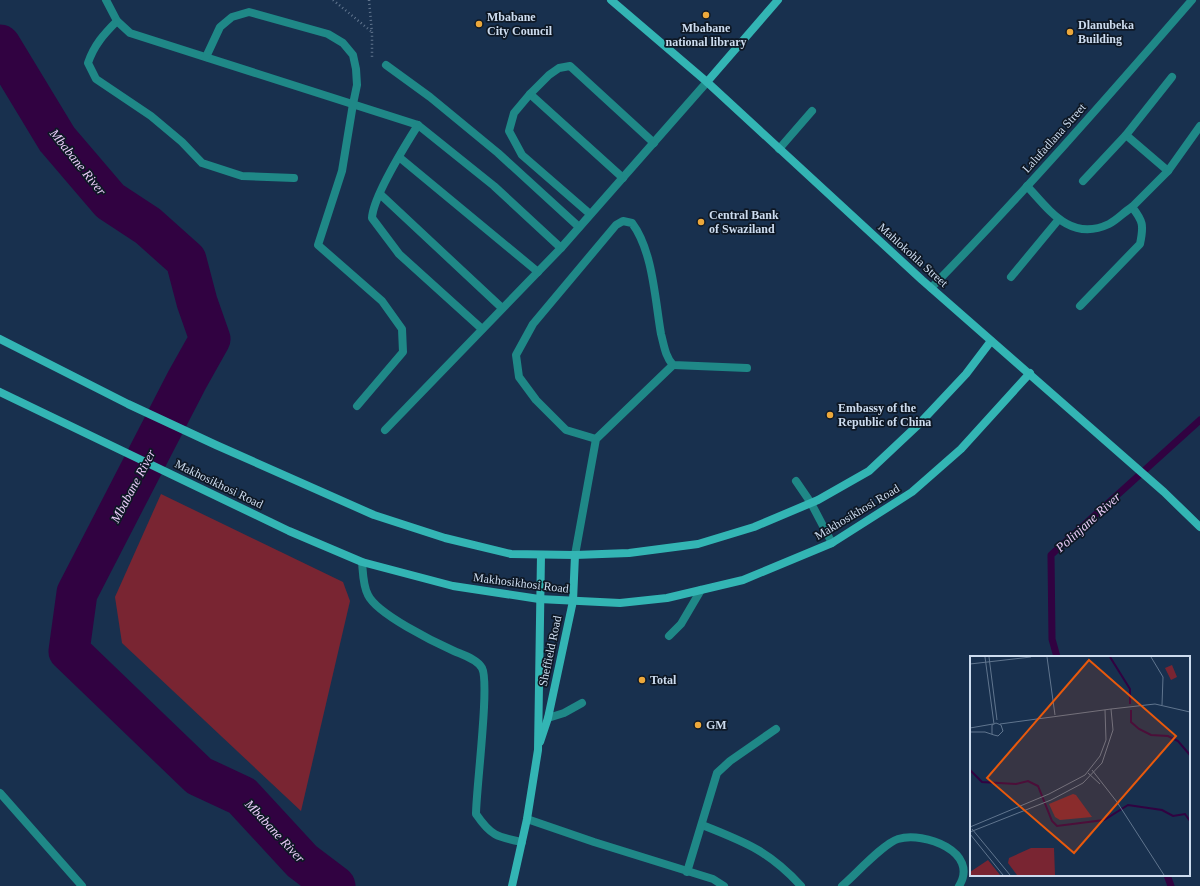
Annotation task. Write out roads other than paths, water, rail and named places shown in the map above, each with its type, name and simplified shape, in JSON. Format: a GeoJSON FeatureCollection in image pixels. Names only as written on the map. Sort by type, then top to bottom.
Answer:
{"type":"FeatureCollection","features":[{"type":"Feature","properties":{"kind":"main road","name":"Mahlokohla Street"},"geometry":{"type":"LineString","coordinates":[[611,0],[707,82],[931,288],[1030,373],[1164,492],[1200,527]]}},
{"type":"Feature","properties":{"kind":"main road"},"geometry":{"type":"LineString","coordinates":[[707,82],[778,0]]}},
{"type":"Feature","properties":{"kind":"main road"},"geometry":{"type":"LineString","coordinates":[[0,339],[128,404],[374,515],[445,538],[511,554],[541,555],[629,553],[698,544],[754,527],[811,503],[870,471],[919,424],[966,374],[991,341]]}},
{"type":"Feature","properties":{"kind":"main road","name":"Makhosikhosi Road"},"geometry":{"type":"LineString","coordinates":[[0,392],[289,531],[362,562],[453,586],[539,599],[620,603],[667,598],[744,580],[832,544],[912,492],[961,449],[1030,373]]}},
{"type":"Feature","properties":{"kind":"main road","name":"Sheffield Road"},"geometry":{"type":"LineString","coordinates":[[538,750],[539,599],[541,555]]}},
{"type":"Feature","properties":{"kind":"main road","name":"Sheffield Road"},"geometry":{"type":"LineString","coordinates":[[513,883],[527,819],[538,750],[548,718],[572,601],[575,555]]}},
{"type":"Feature","properties":{"kind":"street"},"geometry":{"type":"LineString","coordinates":[[106,0],[117,21],[130,33],[418,125],[494,186],[561,248]]}},
{"type":"Feature","properties":{"kind":"street","name":"Lalufadlana Street"},"geometry":{"type":"LineString","coordinates":[[931,288],[994,224],[1192,0]]}},
{"type":"Feature","properties":{"kind":"street"},"geometry":{"type":"LineString","coordinates":[[206,57],[220,27],[232,17],[249,12],[328,34],[343,43],[352,55],[356,69],[357,85],[342,171],[318,245],[382,301],[402,329],[404,352],[357,406]]}},
{"type":"Feature","properties":{"kind":"street"},"geometry":{"type":"LineString","coordinates":[[117,21],[100,38],[92,51],[88,63],[96,79],[150,116],[182,142],[202,163],[242,176],[294,178]]}},
{"type":"Feature","properties":{"kind":"street"},"geometry":{"type":"LineString","coordinates":[[386,65],[430,97],[498,153],[579,226]]}},
{"type":"Feature","properties":{"kind":"street"},"geometry":{"type":"LineString","coordinates":[[590,214],[522,155],[509,131],[514,113],[530,94],[559,68],[570,66],[654,143]]}},
{"type":"Feature","properties":{"kind":"street"},"geometry":{"type":"LineString","coordinates":[[1083,181],[1126,135],[1172,77]]}},
{"type":"Feature","properties":{"kind":"street"},"geometry":{"type":"LineString","coordinates":[[385,430],[561,248],[707,82]]}},
{"type":"Feature","properties":{"kind":"street"},"geometry":{"type":"LineString","coordinates":[[530,94],[623,178]]}},
{"type":"Feature","properties":{"kind":"street"},"geometry":{"type":"LineString","coordinates":[[779,149],[812,111]]}},
{"type":"Feature","properties":{"kind":"street"},"geometry":{"type":"LineString","coordinates":[[418,125],[399,157],[380,194],[372,213],[375,223],[399,254],[482,329]]}},
{"type":"Feature","properties":{"kind":"street"},"geometry":{"type":"LineString","coordinates":[[1027,186],[1058,220],[1082,229],[1096,229],[1111,223],[1132,207],[1168,171],[1200,126]]}},
{"type":"Feature","properties":{"kind":"street"},"geometry":{"type":"LineString","coordinates":[[1126,135],[1168,171]]}},
{"type":"Feature","properties":{"kind":"street"},"geometry":{"type":"LineString","coordinates":[[399,157],[538,272]]}},
{"type":"Feature","properties":{"kind":"street"},"geometry":{"type":"LineString","coordinates":[[380,194],[502,308]]}},
{"type":"Feature","properties":{"kind":"street"},"geometry":{"type":"LineString","coordinates":[[1080,306],[1140,244],[1143,230],[1141,219],[1132,207]]}},
{"type":"Feature","properties":{"kind":"street"},"geometry":{"type":"LineString","coordinates":[[1011,277],[1058,220]]}},
{"type":"Feature","properties":{"kind":"street"},"geometry":{"type":"LineString","coordinates":[[596,439],[566,430],[536,400],[519,377],[516,355],[533,324],[616,225],[623,221],[632,223],[646,251],[663,345],[668,360],[673,365],[747,368]]}},
{"type":"Feature","properties":{"kind":"street"},"geometry":{"type":"LineString","coordinates":[[575,555],[596,439],[673,365]]}},
{"type":"Feature","properties":{"kind":"street"},"geometry":{"type":"LineString","coordinates":[[796,481],[811,503],[832,544]]}},
{"type":"Feature","properties":{"kind":"street"},"geometry":{"type":"LineString","coordinates":[[362,562],[367,594],[378,608],[444,646],[474,660],[482,668],[484,676],[484,699],[476,814],[484,826],[498,837],[522,842]]}},
{"type":"Feature","properties":{"kind":"street"},"geometry":{"type":"LineString","coordinates":[[669,636],[681,624],[701,590]]}},
{"type":"Feature","properties":{"kind":"street"},"geometry":{"type":"LineString","coordinates":[[548,718],[564,713],[582,703]]}},
{"type":"Feature","properties":{"kind":"street"},"geometry":{"type":"LineString","coordinates":[[687,872],[717,773],[730,761],[776,729]]}},
{"type":"Feature","properties":{"kind":"street"},"geometry":{"type":"LineString","coordinates":[[0,793],[82,886]]}},
{"type":"Feature","properties":{"kind":"street"},"geometry":{"type":"LineString","coordinates":[[527,819],[687,872],[713,879],[724,886]]}},
{"type":"Feature","properties":{"kind":"street"},"geometry":{"type":"LineString","coordinates":[[702,825],[743,841],[767,854],[802,886]]}},
{"type":"Feature","properties":{"kind":"street"},"geometry":{"type":"LineString","coordinates":[[842,886],[883,848],[897,839],[917,836],[946,847],[959,856],[964,866],[964,878],[959,886]]}},
{"type":"Feature","properties":{"kind":"waterway","name":"Mbabane River"},"geometry":{"type":"LineString","coordinates":[[0,45],[57,139],[110,201],[148,226],[186,260],[197,302],[210,339],[187,380],[77,593],[69,651],[199,776],[242,796],[302,861],[335,886]]}},
{"type":"Feature","properties":{"kind":"waterway","name":"Polinjane River"},"geometry":{"type":"LineString","coordinates":[[1057,656],[1052,639],[1051,555],[1200,420]]}},
{"type":"Feature","properties":{"kind":"waterway","name":"Polinjane River"},"geometry":{"type":"LineString","coordinates":[[1167,876],[1171,886]]}},
{"type":"Feature","properties":{"kind":"place","name":"Mbabane national library"},"geometry":{"type":"Point","coordinates":[706,15]}},
{"type":"Feature","properties":{"kind":"place","name":"Mbabane City Council"},"geometry":{"type":"Point","coordinates":[479,24]}},
{"type":"Feature","properties":{"kind":"place","name":"Dlanubeka Building"},"geometry":{"type":"Point","coordinates":[1070,32]}},
{"type":"Feature","properties":{"kind":"place","name":"Central Bank of Swaziland"},"geometry":{"type":"Point","coordinates":[701,222]}},
{"type":"Feature","properties":{"kind":"place","name":"Embassy of the Republic of China"},"geometry":{"type":"Point","coordinates":[830,415]}},
{"type":"Feature","properties":{"kind":"place","name":"Total"},"geometry":{"type":"Point","coordinates":[642,680]}},
{"type":"Feature","properties":{"kind":"place","name":"GM"},"geometry":{"type":"Point","coordinates":[698,725]}}]}
